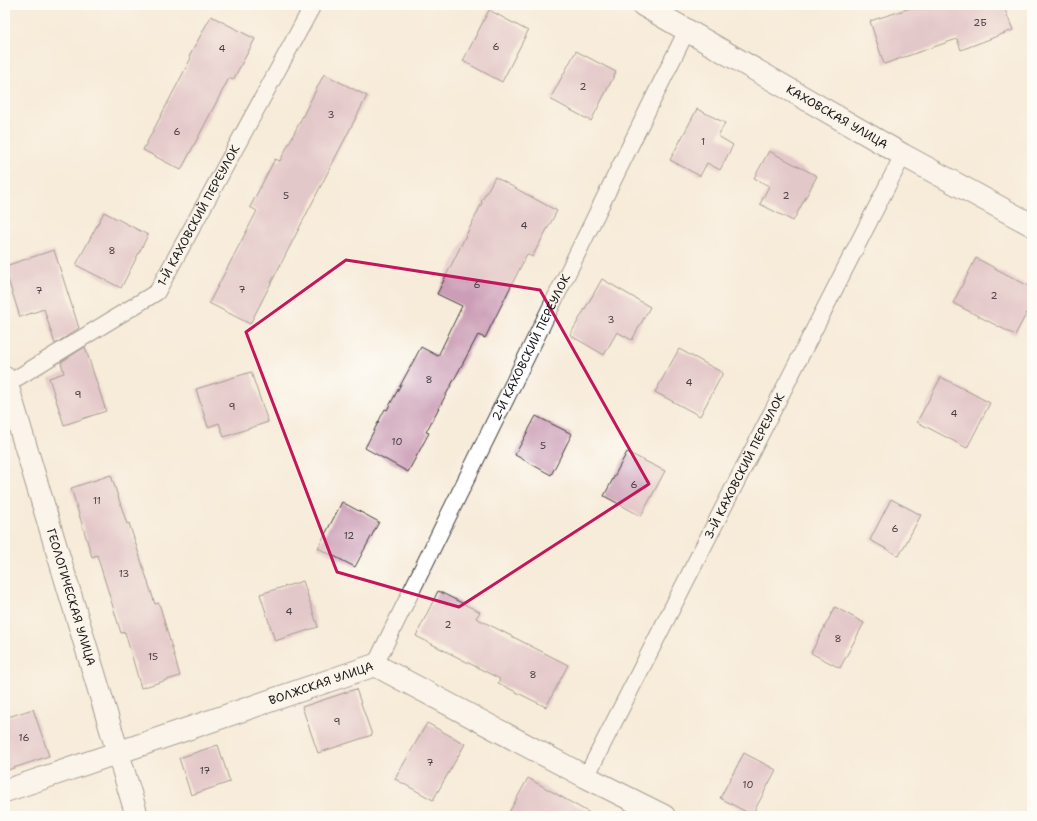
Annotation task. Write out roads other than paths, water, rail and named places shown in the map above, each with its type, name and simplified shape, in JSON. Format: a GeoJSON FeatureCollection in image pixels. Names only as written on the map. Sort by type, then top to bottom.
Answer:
{"type":"FeatureCollection","features":[{"type":"Feature","properties":{"kind":"street","name":"КАХОВСКАЯ УЛИЦА"},"geometry":{"type":"LineString","coordinates":[[643,5],[903,155],[1032,225]]}},
{"type":"Feature","properties":{"kind":"street","name":"ГЕОЛОГИЧЕСКАЯ УЛИЦА"},"geometry":{"type":"LineString","coordinates":[[6,381],[137,816]]}},
{"type":"Feature","properties":{"kind":"street","name":"ВОЛЖСКАЯ УЛИЦА"},"geometry":{"type":"LineString","coordinates":[[5,791],[375,665],[586,777],[664,816]]}},
{"type":"Feature","properties":{"kind":"lane","name":"1-Й КАХОВСКИЙ ПЕРЕУЛОК"},"geometry":{"type":"LineString","coordinates":[[6,381],[157,292],[313,5]]}},
{"type":"Feature","properties":{"kind":"lane","name":"2-Й КАХОВСКИЙ ПЕРЕУЛОК"},"geometry":{"type":"LineString","coordinates":[[375,665],[687,30]]}},
{"type":"Feature","properties":{"kind":"lane","name":"3-Й КАХОВСКИЙ ПЕРЕУЛОК"},"geometry":{"type":"LineString","coordinates":[[586,777],[903,155]]}}]}
